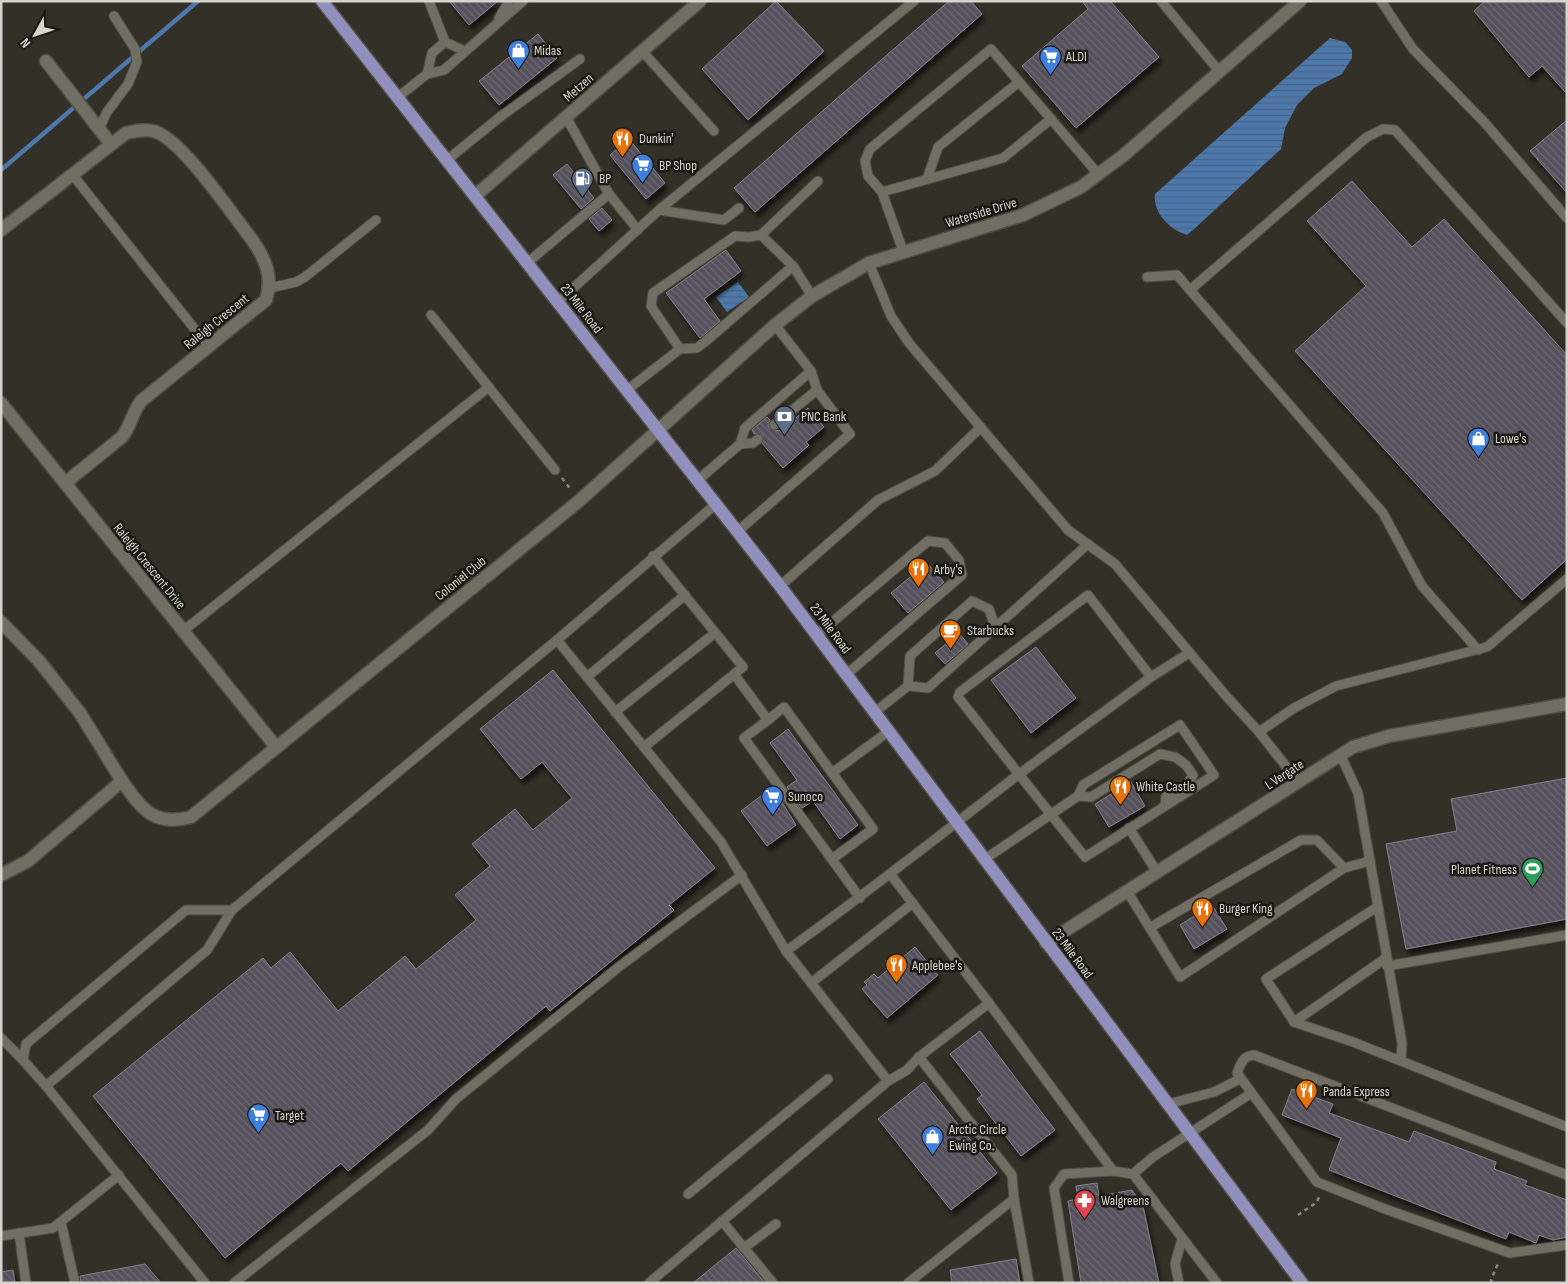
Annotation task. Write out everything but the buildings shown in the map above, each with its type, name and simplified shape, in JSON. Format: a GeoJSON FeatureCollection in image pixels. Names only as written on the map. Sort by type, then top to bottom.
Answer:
{"type":"FeatureCollection","features":[{"type":"Feature","properties":{"kind":"main road","name":"23 Mile Road"},"geometry":{"type":"LineString","coordinates":[[328,3],[398,97],[698,480],[847,674],[1046,943],[1302,1283]]}},
{"type":"Feature","properties":{"kind":"street","name":"Metzen"},"geometry":{"type":"LineString","coordinates":[[475,196],[700,1]]}},
{"type":"Feature","properties":{"kind":"street","name":"Waterside Drive"},"geometry":{"type":"LineString","coordinates":[[658,429],[776,325],[812,296],[868,263],[1023,215],[1065,196],[1099,175],[1300,1]]}},
{"type":"Feature","properties":{"kind":"street"},"geometry":{"type":"LineString","coordinates":[[46,61],[110,143]]}},
{"type":"Feature","properties":{"kind":"street"},"geometry":{"type":"LineString","coordinates":[[1,230],[110,143],[126,133],[143,130],[154,131],[177,145],[261,252],[270,276],[270,288]]}},
{"type":"Feature","properties":{"kind":"street","name":"Raleigh Crescent"},"geometry":{"type":"LineString","coordinates":[[65,483],[122,437],[130,428],[134,411],[140,401],[266,300],[270,288]]}},
{"type":"Feature","properties":{"kind":"street","name":"Raleigh Crescent Drive"},"geometry":{"type":"LineString","coordinates":[[1,403],[276,747]]}},
{"type":"Feature","properties":{"kind":"street","name":"Coloniel Club"},"geometry":{"type":"LineString","coordinates":[[1,622],[39,661],[80,713],[136,801],[157,820],[174,822],[191,817],[579,501],[658,429]]}},
{"type":"Feature","properties":{"kind":"street","name":"L Vergate"},"geometry":{"type":"LineString","coordinates":[[1046,943],[1299,783],[1340,754],[1368,741],[1567,704]]}},
{"type":"Feature","properties":{"kind":"street"},"geometry":{"type":"LineString","coordinates":[[1,875],[28,861],[122,781]]}},
{"type":"Feature","properties":{"kind":"lane"},"geometry":{"type":"LineString","coordinates":[[429,1],[445,42],[465,51]]}},
{"type":"Feature","properties":{"kind":"lane"},"geometry":{"type":"LineString","coordinates":[[495,25],[509,1]]}},
{"type":"Feature","properties":{"kind":"lane"},"geometry":{"type":"LineString","coordinates":[[398,97],[426,74],[444,70],[523,1]]}},
{"type":"Feature","properties":{"kind":"lane"},"geometry":{"type":"LineString","coordinates":[[558,302],[659,210],[914,1]]}},
{"type":"Feature","properties":{"kind":"lane"},"geometry":{"type":"LineString","coordinates":[[1161,1],[1220,71]]}},
{"type":"Feature","properties":{"kind":"lane"},"geometry":{"type":"LineString","coordinates":[[1381,1],[1414,50],[1485,123],[1567,218]]}},
{"type":"Feature","properties":{"kind":"lane"},"geometry":{"type":"LineString","coordinates":[[99,129],[108,112],[128,84],[137,62],[135,49],[114,16]]}},
{"type":"Feature","properties":{"kind":"lane"},"geometry":{"type":"LineString","coordinates":[[426,74],[432,54],[445,42]]}},
{"type":"Feature","properties":{"kind":"lane"},"geometry":{"type":"LineString","coordinates":[[903,251],[882,192],[868,176],[865,161],[870,149],[991,50],[1099,175]]}},
{"type":"Feature","properties":{"kind":"lane"},"geometry":{"type":"LineString","coordinates":[[642,51],[714,132]]}},
{"type":"Feature","properties":{"kind":"lane"},"geometry":{"type":"LineString","coordinates":[[447,160],[500,117],[580,59]]}},
{"type":"Feature","properties":{"kind":"lane"},"geometry":{"type":"LineString","coordinates":[[927,179],[938,147],[1018,82]]}},
{"type":"Feature","properties":{"kind":"lane"},"geometry":{"type":"LineString","coordinates":[[566,117],[609,194],[638,230]]}},
{"type":"Feature","properties":{"kind":"lane"},"geometry":{"type":"LineString","coordinates":[[882,192],[1003,158],[1051,119]]}},
{"type":"Feature","properties":{"kind":"lane"},"geometry":{"type":"LineString","coordinates":[[1190,290],[1367,137],[1383,129],[1395,130],[1567,323]]}},
{"type":"Feature","properties":{"kind":"lane"},"geometry":{"type":"LineString","coordinates":[[72,174],[208,346]]}},
{"type":"Feature","properties":{"kind":"lane"},"geometry":{"type":"LineString","coordinates":[[680,349],[651,306],[653,293],[735,236],[749,237],[761,235],[818,181]]}},
{"type":"Feature","properties":{"kind":"lane"},"geometry":{"type":"LineString","coordinates":[[527,263],[609,194]]}},
{"type":"Feature","properties":{"kind":"lane"},"geometry":{"type":"LineString","coordinates":[[659,210],[724,220],[739,208]]}},
{"type":"Feature","properties":{"kind":"lane"},"geometry":{"type":"LineString","coordinates":[[270,288],[296,282],[305,277],[376,220]]}},
{"type":"Feature","properties":{"kind":"lane"},"geometry":{"type":"LineString","coordinates":[[761,235],[792,266],[812,296]]}},
{"type":"Feature","properties":{"kind":"lane"},"geometry":{"type":"LineString","coordinates":[[868,263],[899,331],[1068,530],[1115,564],[1259,732],[1299,783]]}},
{"type":"Feature","properties":{"kind":"lane"},"geometry":{"type":"LineString","coordinates":[[627,390],[680,349],[697,348],[792,266]]}},
{"type":"Feature","properties":{"kind":"lane"},"geometry":{"type":"LineString","coordinates":[[1147,277],[1168,274],[1177,275],[1383,513],[1422,586],[1478,650]]}},
{"type":"Feature","properties":{"kind":"lane"},"geometry":{"type":"LineString","coordinates":[[432,315],[555,470]]}},
{"type":"Feature","properties":{"kind":"lane"},"geometry":{"type":"LineString","coordinates":[[738,532],[850,434],[817,390],[812,371],[776,325]]}},
{"type":"Feature","properties":{"kind":"lane"},"geometry":{"type":"LineString","coordinates":[[698,480],[740,444],[745,428],[812,371]]}},
{"type":"Feature","properties":{"kind":"lane"},"geometry":{"type":"LineString","coordinates":[[183,631],[489,387]]}},
{"type":"Feature","properties":{"kind":"lane"},"geometry":{"type":"LineString","coordinates":[[774,425],[817,390]]}},
{"type":"Feature","properties":{"kind":"lane"},"geometry":{"type":"LineString","coordinates":[[780,586],[878,500],[935,472],[981,427]]}},
{"type":"Feature","properties":{"kind":"lane"},"geometry":{"type":"LineString","coordinates":[[740,444],[753,443],[758,439]]}},
{"type":"Feature","properties":{"kind":"lane"},"geometry":{"type":"LineString","coordinates":[[46,1086],[207,950],[232,910],[557,640],[716,504]]}},
{"type":"Feature","properties":{"kind":"lane"},"geometry":{"type":"LineString","coordinates":[[817,635],[928,541],[945,543],[959,560],[962,575],[847,674]]}},
{"type":"Feature","properties":{"kind":"lane"},"geometry":{"type":"LineString","coordinates":[[875,712],[908,686],[928,688],[1088,544]]}},
{"type":"Feature","properties":{"kind":"lane"},"geometry":{"type":"LineString","coordinates":[[644,747],[742,667],[653,556]]}},
{"type":"Feature","properties":{"kind":"lane"},"geometry":{"type":"LineString","coordinates":[[1259,732],[1294,708],[1336,686],[1488,647],[1567,579]]}},
{"type":"Feature","properties":{"kind":"lane"},"geometry":{"type":"LineString","coordinates":[[587,677],[686,595]]}},
{"type":"Feature","properties":{"kind":"lane"},"geometry":{"type":"LineString","coordinates":[[985,859],[1051,815],[1078,796],[1082,784],[1180,725],[1214,775],[1085,857],[1051,815],[958,697],[960,692],[1088,595],[1151,677]]}},
{"type":"Feature","properties":{"kind":"lane"},"geometry":{"type":"LineString","coordinates":[[908,686],[910,656],[972,601],[989,609],[995,627]]}},
{"type":"Feature","properties":{"kind":"lane"},"geometry":{"type":"LineString","coordinates":[[616,712],[715,633]]}},
{"type":"Feature","properties":{"kind":"lane"},"geometry":{"type":"LineString","coordinates":[[557,640],[721,842],[742,874],[756,904],[786,951],[888,1081]]}},
{"type":"Feature","properties":{"kind":"lane"},"geometry":{"type":"LineString","coordinates":[[786,951],[891,875],[1019,774],[1151,677],[1190,653]]}},
{"type":"Feature","properties":{"kind":"lane"},"geometry":{"type":"LineString","coordinates":[[734,674],[768,720]]}},
{"type":"Feature","properties":{"kind":"lane"},"geometry":{"type":"LineString","coordinates":[[832,859],[873,829],[784,707],[744,738],[860,898]]}},
{"type":"Feature","properties":{"kind":"lane"},"geometry":{"type":"LineString","coordinates":[[832,772],[889,731]]}},
{"type":"Feature","properties":{"kind":"lane"},"geometry":{"type":"LineString","coordinates":[[1340,754],[1358,793],[1386,962],[1402,1043],[1402,1061]]}},
{"type":"Feature","properties":{"kind":"lane"},"geometry":{"type":"LineString","coordinates":[[1078,796],[1091,797],[1153,757],[1168,755],[1186,765],[1193,775],[1188,782],[1166,796],[1165,805]]}},
{"type":"Feature","properties":{"kind":"lane"},"geometry":{"type":"LineString","coordinates":[[1129,828],[1156,872]]}},
{"type":"Feature","properties":{"kind":"lane"},"geometry":{"type":"LineString","coordinates":[[1151,927],[1301,840],[1317,840],[1344,868]]}},
{"type":"Feature","properties":{"kind":"lane"},"geometry":{"type":"LineString","coordinates":[[1127,891],[1151,927],[1180,977],[1344,868],[1370,860]]}},
{"type":"Feature","properties":{"kind":"lane"},"geometry":{"type":"LineString","coordinates":[[234,1283],[428,1130],[456,1099],[620,966],[742,874]]}},
{"type":"Feature","properties":{"kind":"lane"},"geometry":{"type":"LineString","coordinates":[[891,875],[990,1002],[1113,1171]]}},
{"type":"Feature","properties":{"kind":"lane"},"geometry":{"type":"LineString","coordinates":[[811,983],[913,903]]}},
{"type":"Feature","properties":{"kind":"lane"},"geometry":{"type":"LineString","coordinates":[[1377,907],[1266,979],[1294,1022],[1402,1061],[1567,1128]]}},
{"type":"Feature","properties":{"kind":"lane"},"geometry":{"type":"LineString","coordinates":[[23,1060],[26,1044],[186,910],[232,910]]}},
{"type":"Feature","properties":{"kind":"lane"},"geometry":{"type":"LineString","coordinates":[[1294,1022],[1386,962],[1567,935]]}},
{"type":"Feature","properties":{"kind":"lane"},"geometry":{"type":"LineString","coordinates":[[649,1283],[888,1081],[907,1070],[919,1057],[990,1002]]}},
{"type":"Feature","properties":{"kind":"lane"},"geometry":{"type":"LineString","coordinates":[[1,1038],[46,1086],[205,1283]]}},
{"type":"Feature","properties":{"kind":"lane"},"geometry":{"type":"LineString","coordinates":[[1567,1175],[1254,1055],[1248,1056],[1241,1062],[1237,1073],[1250,1094],[1317,1182],[1510,1253],[1567,1245]]}},
{"type":"Feature","properties":{"kind":"lane"},"geometry":{"type":"LineString","coordinates":[[919,1057],[1012,1175],[1014,1199],[1029,1283]]}},
{"type":"Feature","properties":{"kind":"lane"},"geometry":{"type":"LineString","coordinates":[[688,1194],[828,1079]]}},
{"type":"Feature","properties":{"kind":"lane"},"geometry":{"type":"LineString","coordinates":[[1168,1104],[1214,1092],[1240,1079]]}},
{"type":"Feature","properties":{"kind":"lane"},"geometry":{"type":"LineString","coordinates":[[1132,1174],[1153,1157],[1250,1094]]}},
{"type":"Feature","properties":{"kind":"lane"},"geometry":{"type":"LineString","coordinates":[[1557,1124],[1567,1122]]}},
{"type":"Feature","properties":{"kind":"lane"},"geometry":{"type":"LineString","coordinates":[[1069,1283],[1054,1188],[1064,1174],[1113,1171],[1132,1174],[1217,1283]]}},
{"type":"Feature","properties":{"kind":"lane"},"geometry":{"type":"LineString","coordinates":[[1,1236],[53,1228],[118,1175]]}},
{"type":"Feature","properties":{"kind":"lane"},"geometry":{"type":"LineString","coordinates":[[914,1281],[1014,1199]]}},
{"type":"Feature","properties":{"kind":"lane"},"geometry":{"type":"LineString","coordinates":[[722,1221],[772,1283]]}},
{"type":"Feature","properties":{"kind":"lane"},"geometry":{"type":"LineString","coordinates":[[61,1222],[75,1280]]}},
{"type":"Feature","properties":{"kind":"lane"},"geometry":{"type":"LineString","coordinates":[[744,1248],[776,1224]]}},
{"type":"Feature","properties":{"kind":"lane"},"geometry":{"type":"LineString","coordinates":[[19,1233],[26,1283]]}},
{"type":"Feature","properties":{"kind":"lane"},"geometry":{"type":"LineString","coordinates":[[1179,1283],[1175,1264],[1182,1239]]}},
{"type":"Feature","properties":{"kind":"path"},"geometry":{"type":"LineString","coordinates":[[555,470],[579,501]]}},
{"type":"Feature","properties":{"kind":"path"},"geometry":{"type":"LineString","coordinates":[[1298,1215],[1317,1202],[1325,1185]]}},
{"type":"Feature","properties":{"kind":"path"},"geometry":{"type":"LineString","coordinates":[[1492,1283],[1491,1280],[1504,1251]]}},
{"type":"Feature","properties":{"kind":"water"},"geometry":{"type":"Polygon","coordinates":[[[1330,38],[1345,42],[1352,50],[1352,58],[1342,74],[1314,88],[1297,105],[1285,128],[1281,149],[1187,235],[1168,224],[1157,208],[1155,194],[1330,38]]]}},
{"type":"Feature","properties":{"kind":"water"},"geometry":{"type":"Polygon","coordinates":[[[738,282],[749,297],[727,312],[716,297],[738,282]]]}},
{"type":"Feature","properties":{"kind":"waterway"},"geometry":{"type":"LineString","coordinates":[[1,170],[198,1]]}},
{"type":"Feature","properties":{"kind":"place","name":"Midas"},"geometry":{"type":"Point","coordinates":[518,69]}},
{"type":"Feature","properties":{"kind":"place","name":"ALDI"},"geometry":{"type":"Point","coordinates":[1050,75]}},
{"type":"Feature","properties":{"kind":"place","name":"Dunkin'"},"geometry":{"type":"Point","coordinates":[623,157]}},
{"type":"Feature","properties":{"kind":"place","name":"BP Shop"},"geometry":{"type":"Point","coordinates":[643,184]}},
{"type":"Feature","properties":{"kind":"place","name":"BP"},"geometry":{"type":"Point","coordinates":[583,197]}},
{"type":"Feature","properties":{"kind":"place","name":"PNC Bank"},"geometry":{"type":"Point","coordinates":[785,435]}},
{"type":"Feature","properties":{"kind":"place","name":"Lowe's"},"geometry":{"type":"Point","coordinates":[1479,457]}},
{"type":"Feature","properties":{"kind":"place","name":"Arby's"},"geometry":{"type":"Point","coordinates":[918,588]}},
{"type":"Feature","properties":{"kind":"place","name":"Starbucks"},"geometry":{"type":"Point","coordinates":[951,649]}},
{"type":"Feature","properties":{"kind":"place","name":"White Castle"},"geometry":{"type":"Point","coordinates":[1120,805]}},
{"type":"Feature","properties":{"kind":"place","name":"Sunoco"},"geometry":{"type":"Point","coordinates":[772,815]}},
{"type":"Feature","properties":{"kind":"place","name":"Planet Fitness"},"geometry":{"type":"Point","coordinates":[1533,888]}},
{"type":"Feature","properties":{"kind":"place","name":"Burger King"},"geometry":{"type":"Point","coordinates":[1203,927]}},
{"type":"Feature","properties":{"kind":"place","name":"Applebee's"},"geometry":{"type":"Point","coordinates":[896,984]}},
{"type":"Feature","properties":{"kind":"place","name":"Panda Express"},"geometry":{"type":"Point","coordinates":[1307,1110]}},
{"type":"Feature","properties":{"kind":"place","name":"Target"},"geometry":{"type":"Point","coordinates":[259,1134]}},
{"type":"Feature","properties":{"kind":"place","name":"Arctic Circle Ewing Co."},"geometry":{"type":"Point","coordinates":[933,1156]}},
{"type":"Feature","properties":{"kind":"place","name":"Walgreens"},"geometry":{"type":"Point","coordinates":[1085,1219]}}]}
